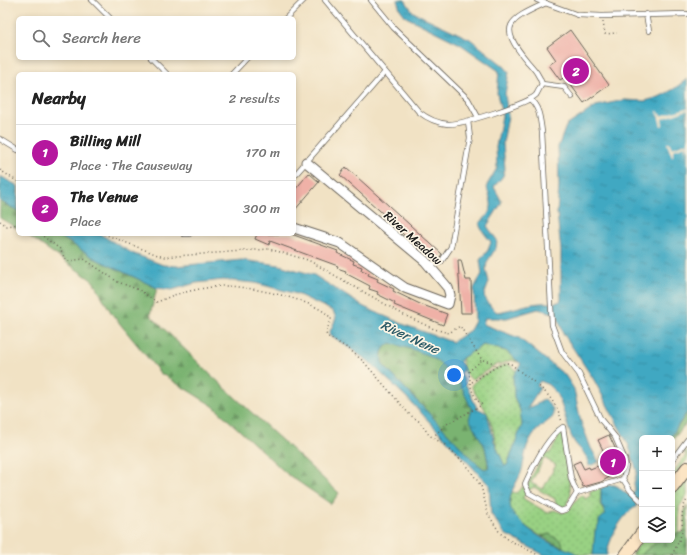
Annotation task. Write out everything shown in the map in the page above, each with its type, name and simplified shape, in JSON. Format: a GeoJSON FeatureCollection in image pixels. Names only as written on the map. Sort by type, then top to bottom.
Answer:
{"type":"FeatureCollection","features":[{"type":"Feature","properties":{"kind":"street","name":"River Meadow"},"geometry":{"type":"LineString","coordinates":[[296,229],[340,243],[405,288],[448,304],[450,295],[448,288],[425,261],[306,162]]}},
{"type":"Feature","properties":{"kind":"street"},"geometry":{"type":"LineString","coordinates":[[675,484],[687,468]]}},
{"type":"Feature","properties":{"kind":"street"},"geometry":{"type":"LineString","coordinates":[[626,555],[639,537]]}},
{"type":"Feature","properties":{"kind":"lane"},"geometry":{"type":"LineString","coordinates":[[92,0],[108,16]]}},
{"type":"Feature","properties":{"kind":"lane"},"geometry":{"type":"LineString","coordinates":[[288,16],[304,0]]}},
{"type":"Feature","properties":{"kind":"lane"},"geometry":{"type":"LineString","coordinates":[[324,0],[420,112],[432,121],[450,124],[468,121],[508,108],[536,95],[542,84],[540,75],[514,44],[509,33],[510,27],[516,19],[546,3]]}},
{"type":"Feature","properties":{"kind":"lane"},"geometry":{"type":"LineString","coordinates":[[371,0],[394,28],[468,99],[478,117]]}},
{"type":"Feature","properties":{"kind":"lane"},"geometry":{"type":"LineString","coordinates":[[537,0],[578,15],[602,16],[687,14]]}},
{"type":"Feature","properties":{"kind":"lane"},"geometry":{"type":"LineString","coordinates":[[646,14],[649,31]]}},
{"type":"Feature","properties":{"kind":"lane"},"geometry":{"type":"LineString","coordinates":[[153,60],[165,72]]}},
{"type":"Feature","properties":{"kind":"lane"},"geometry":{"type":"LineString","coordinates":[[234,72],[245,60]]}},
{"type":"Feature","properties":{"kind":"lane"},"geometry":{"type":"LineString","coordinates":[[296,174],[385,72]]}},
{"type":"Feature","properties":{"kind":"lane"},"geometry":{"type":"LineString","coordinates":[[542,84],[564,87],[572,97]]}},
{"type":"Feature","properties":{"kind":"lane"},"geometry":{"type":"LineString","coordinates":[[530,99],[535,103],[540,112],[550,299],[555,338],[562,352],[579,374],[590,401],[601,420],[615,437],[625,460],[626,466],[623,479],[630,490],[639,498]]}},
{"type":"Feature","properties":{"kind":"lane"},"geometry":{"type":"LineString","coordinates":[[425,261],[433,264],[441,262],[451,247],[470,138],[468,121]]}},
{"type":"Feature","properties":{"kind":"lane"},"geometry":{"type":"LineString","coordinates":[[0,139],[16,149]]}},
{"type":"Feature","properties":{"kind":"lane"},"geometry":{"type":"LineString","coordinates":[[577,493],[571,479],[563,427],[554,432],[529,475],[525,487],[529,493],[562,511],[567,509],[577,493],[608,482],[623,479]]}},
{"type":"Feature","properties":{"kind":"lane"},"geometry":{"type":"LineString","coordinates":[[675,456],[687,440]]}},
{"type":"Feature","properties":{"kind":"path"},"geometry":{"type":"LineString","coordinates":[[602,16],[605,34],[617,33]]}},
{"type":"Feature","properties":{"kind":"path"},"geometry":{"type":"LineString","coordinates":[[0,170],[16,181]]}},
{"type":"Feature","properties":{"kind":"path"},"geometry":{"type":"LineString","coordinates":[[0,221],[8,226],[16,224]]}},
{"type":"Feature","properties":{"kind":"path"},"geometry":{"type":"LineString","coordinates":[[43,236],[55,244],[60,249],[64,257],[68,260],[84,259],[118,282],[139,290],[157,302],[173,295],[223,286],[253,289],[292,298],[317,308],[327,314],[331,319],[326,333],[327,336],[349,349],[364,362],[410,415],[420,422],[429,435],[436,439],[477,477],[481,486],[488,514],[500,533],[509,540],[538,555]]}},
{"type":"Feature","properties":{"kind":"path"},"geometry":{"type":"LineString","coordinates":[[109,236],[163,257],[270,249],[308,260],[397,311],[434,329],[449,334],[460,326],[482,360]]}},
{"type":"Feature","properties":{"kind":"path"},"geometry":{"type":"LineString","coordinates":[[436,439],[436,433],[445,425],[482,404],[476,399],[470,387],[472,382],[469,371],[482,360],[488,360],[496,367]]}},
{"type":"Feature","properties":{"kind":"path"},"geometry":{"type":"LineString","coordinates":[[472,382],[496,367],[507,363],[546,392],[559,409],[563,427]]}},
{"type":"Feature","properties":{"kind":"path"},"geometry":{"type":"LineString","coordinates":[[672,555],[682,533],[681,516],[683,507],[687,500]]}},
{"type":"Feature","properties":{"kind":"green space"},"geometry":{"type":"Polygon","coordinates":[[[0,201],[16,210],[16,228],[0,218],[0,201]]]}},
{"type":"Feature","properties":{"kind":"green space"},"geometry":{"type":"Polygon","coordinates":[[[29,236],[59,236],[96,259],[157,288],[150,315],[211,375],[339,493],[331,504],[287,474],[213,406],[160,373],[112,314],[93,281],[29,236]]]}},
{"type":"Feature","properties":{"kind":"green space"},"geometry":{"type":"Polygon","coordinates":[[[391,343],[424,353],[438,361],[450,373],[456,375],[473,410],[470,419],[485,447],[489,468],[484,469],[474,461],[383,365],[383,349],[391,343]]]}},
{"type":"Feature","properties":{"kind":"green space"},"geometry":{"type":"Polygon","coordinates":[[[483,345],[506,351],[518,362],[511,360],[495,365],[472,380],[464,372],[462,358],[483,345]]]}},
{"type":"Feature","properties":{"kind":"green space"},"geometry":{"type":"Polygon","coordinates":[[[508,364],[517,371],[513,376],[514,397],[520,410],[522,425],[507,465],[505,466],[501,460],[490,418],[471,386],[477,379],[499,367],[508,364]]]}},
{"type":"Feature","properties":{"kind":"green space"},"geometry":{"type":"Polygon","coordinates":[[[687,412],[687,422],[675,437],[675,435],[672,435],[687,412]]]}},
{"type":"Feature","properties":{"kind":"green space"},"geometry":{"type":"Polygon","coordinates":[[[557,433],[561,433],[563,435],[571,494],[566,506],[562,508],[556,507],[555,499],[534,487],[529,490],[527,485],[544,454],[550,453],[558,439],[557,433]],[[544,458],[531,483],[543,489],[556,465],[544,458]]]}},
{"type":"Feature","properties":{"kind":"green space"},"geometry":{"type":"Polygon","coordinates":[[[683,451],[687,452],[687,460],[675,475],[675,470],[686,455],[683,451]]]}},
{"type":"Feature","properties":{"kind":"green space"},"geometry":{"type":"Polygon","coordinates":[[[687,473],[687,495],[679,507],[679,533],[675,534],[675,507],[675,491],[687,473]]]}},
{"type":"Feature","properties":{"kind":"green space"},"geometry":{"type":"Polygon","coordinates":[[[523,486],[526,494],[523,497],[524,499],[548,513],[554,510],[560,512],[568,511],[579,497],[583,495],[585,499],[591,496],[589,492],[601,488],[600,505],[606,515],[599,520],[599,524],[595,531],[593,555],[577,554],[561,547],[531,530],[515,517],[510,509],[511,494],[512,492],[516,493],[523,486]]]}},
{"type":"Feature","properties":{"kind":"green space"},"geometry":{"type":"Polygon","coordinates":[[[687,505],[687,531],[683,532],[684,513],[687,505]]]}},
{"type":"Feature","properties":{"kind":"green space"},"geometry":{"type":"Polygon","coordinates":[[[687,531],[687,553],[684,555],[640,555],[656,543],[675,543],[675,534],[687,531]]]}},
{"type":"Feature","properties":{"kind":"green space"},"geometry":{"type":"Polygon","coordinates":[[[549,534],[562,541],[563,547],[554,544],[541,536],[549,534]]]}},
{"type":"Feature","properties":{"kind":"green space"},"geometry":{"type":"Polygon","coordinates":[[[640,543],[656,543],[640,555],[632,555],[640,543]]]}},
{"type":"Feature","properties":{"kind":"water","name":"River Nene"},"geometry":{"type":"Polygon","coordinates":[[[397,0],[405,0],[413,12],[470,39],[504,66],[509,72],[505,94],[508,116],[503,143],[505,169],[503,176],[494,187],[501,200],[501,204],[487,226],[497,240],[496,248],[487,262],[486,269],[489,282],[484,296],[491,307],[497,312],[534,304],[559,302],[561,300],[561,251],[557,213],[559,186],[558,147],[566,126],[596,106],[624,100],[645,101],[659,97],[674,89],[687,79],[687,412],[672,435],[639,435],[639,498],[636,502],[636,507],[631,510],[621,521],[613,535],[607,555],[593,555],[595,531],[599,524],[599,520],[606,514],[601,505],[601,488],[615,485],[631,496],[635,490],[634,483],[637,471],[628,444],[594,380],[563,333],[557,314],[538,309],[507,318],[485,318],[483,324],[519,338],[565,375],[574,389],[581,422],[591,448],[599,462],[589,466],[586,456],[575,443],[571,435],[559,399],[548,385],[540,381],[537,386],[540,388],[528,409],[545,399],[553,409],[553,417],[535,432],[529,442],[521,473],[511,496],[510,504],[511,510],[515,515],[534,533],[578,555],[544,555],[505,534],[491,514],[489,485],[406,397],[368,361],[329,334],[336,318],[333,311],[297,294],[255,283],[223,280],[196,283],[172,290],[157,288],[96,259],[59,236],[103,236],[132,253],[163,265],[176,266],[242,260],[279,265],[314,275],[364,307],[405,325],[452,342],[470,330],[475,321],[474,288],[482,274],[480,260],[488,250],[491,242],[484,234],[480,222],[485,218],[491,207],[487,185],[497,168],[496,147],[502,116],[497,93],[499,71],[460,44],[406,17],[400,9],[397,0]],[[391,343],[383,349],[383,365],[474,461],[484,469],[489,468],[485,447],[469,419],[472,410],[456,375],[450,374],[445,367],[424,354],[391,343]],[[483,345],[462,358],[460,362],[463,368],[461,374],[477,408],[487,413],[494,441],[505,466],[507,465],[522,425],[520,410],[514,397],[513,376],[521,364],[506,351],[483,345]]]}},
{"type":"Feature","properties":{"kind":"water"},"geometry":{"type":"Polygon","coordinates":[[[0,176],[16,185],[16,210],[0,201],[0,176]]]}},
{"type":"Feature","properties":{"kind":"pier"},"geometry":{"type":"Polygon","coordinates":[[[687,108],[687,110],[662,119],[663,125],[661,126],[657,111],[661,116],[687,108]]]}},
{"type":"Feature","properties":{"kind":"pier"},"geometry":{"type":"Polygon","coordinates":[[[667,143],[669,143],[672,148],[687,143],[684,157],[685,146],[673,150],[672,157],[667,143]]]}},
{"type":"Feature","properties":{"kind":"building"},"geometry":{"type":"Polygon","coordinates":[[[570,30],[609,85],[584,103],[565,77],[560,80],[549,65],[556,60],[547,47],[570,30]]]}},
{"type":"Feature","properties":{"kind":"building"},"geometry":{"type":"Polygon","coordinates":[[[346,167],[442,254],[439,259],[434,260],[413,244],[397,228],[398,227],[340,175],[346,167]]]}},
{"type":"Feature","properties":{"kind":"building"},"geometry":{"type":"Polygon","coordinates":[[[309,173],[319,182],[296,209],[296,189],[309,173]]]}},
{"type":"Feature","properties":{"kind":"building"},"geometry":{"type":"Polygon","coordinates":[[[256,236],[296,236],[338,251],[337,253],[354,261],[353,264],[362,267],[361,270],[369,273],[368,275],[378,279],[377,281],[394,289],[393,291],[420,304],[447,314],[443,325],[394,305],[395,303],[377,294],[378,292],[369,289],[370,286],[345,273],[346,271],[337,268],[338,266],[270,241],[269,245],[255,239],[256,236]]]}},
{"type":"Feature","properties":{"kind":"building"},"geometry":{"type":"Polygon","coordinates":[[[458,260],[461,260],[466,280],[471,280],[472,313],[461,313],[458,260]]]}},
{"type":"Feature","properties":{"kind":"building"},"geometry":{"type":"Polygon","coordinates":[[[609,435],[621,461],[618,472],[601,482],[583,487],[573,464],[580,461],[584,469],[589,467],[590,469],[603,464],[606,456],[598,440],[609,435]]]}},
{"type":"Feature","properties":{"kind":"place","name":"The Venue"},"geometry":{"type":"Point","coordinates":[576,71]}},
{"type":"Feature","properties":{"kind":"place","name":"Billing Mill"},"geometry":{"type":"Point","coordinates":[613,462]}}]}
